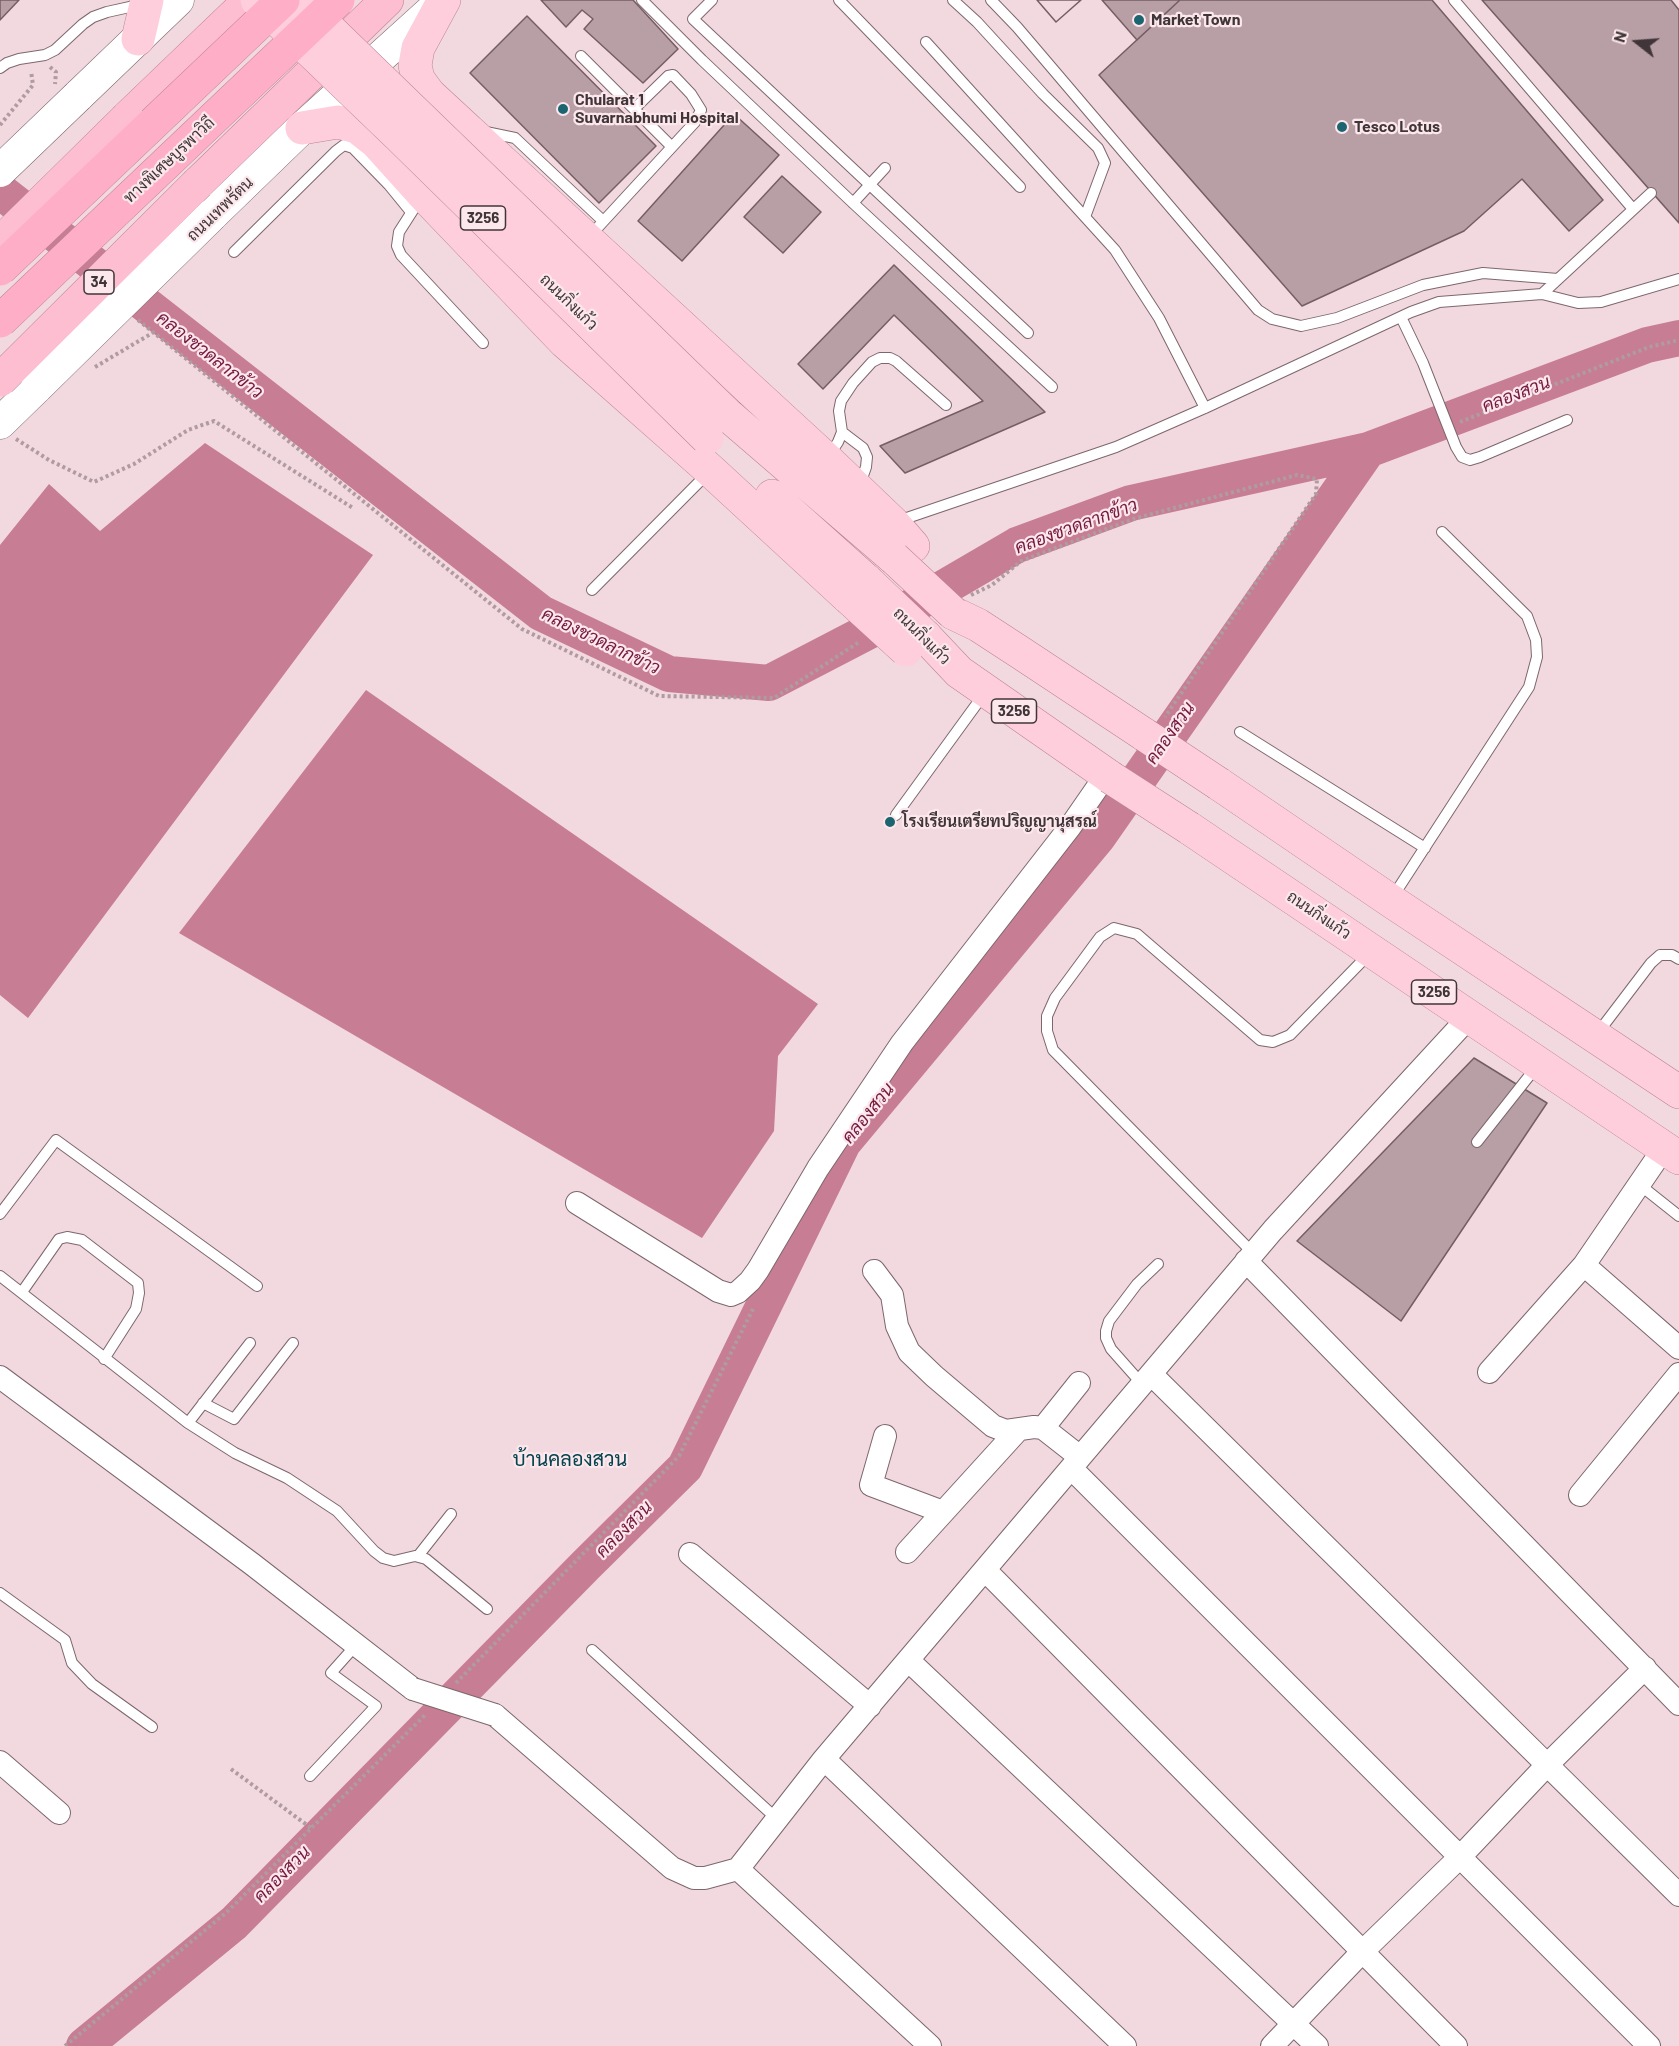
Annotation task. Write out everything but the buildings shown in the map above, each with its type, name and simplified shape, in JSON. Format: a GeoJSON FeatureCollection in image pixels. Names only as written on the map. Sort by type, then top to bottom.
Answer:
{"type":"FeatureCollection","features":[{"type":"Feature","properties":{"kind":"highway"},"geometry":{"type":"LineString","coordinates":[[0,243],[126,118],[250,0]]}},
{"type":"Feature","properties":{"kind":"highway"},"geometry":{"type":"LineString","coordinates":[[0,268],[283,0]]}},
{"type":"Feature","properties":{"kind":"highway","name":"ทางพิเศษบูรพาวิถี"},"geometry":{"type":"LineString","coordinates":[[0,321],[338,0]]}},
{"type":"Feature","properties":{"kind":"highway","name":"ถนนเทพรัตน"},"geometry":{"type":"LineString","coordinates":[[0,380],[198,183],[387,0]]}},
{"type":"Feature","properties":{"kind":"main road"},"geometry":{"type":"LineString","coordinates":[[0,171],[178,0]]}},
{"type":"Feature","properties":{"kind":"main road","name":"ถนนกิ่งแก้ว"},"geometry":{"type":"LineString","coordinates":[[257,0],[399,136],[718,428],[900,542],[967,608],[1154,727],[1219,784],[1679,1092]]}},
{"type":"Feature","properties":{"kind":"main road","name":"ถนนกิ่งแก้ว"},"geometry":{"type":"LineString","coordinates":[[299,0],[718,428],[858,589],[915,643],[1108,776],[1373,950],[1672,1153]]}},
{"type":"Feature","properties":{"kind":"main road"},"geometry":{"type":"LineString","coordinates":[[444,0],[418,48],[416,64],[418,79],[429,94],[469,131],[595,230],[834,446],[858,490],[900,542]]}},
{"type":"Feature","properties":{"kind":"main road","name":"ถนนเทพรัตน"},"geometry":{"type":"LineString","coordinates":[[5,429],[37,387],[212,215],[302,128],[444,0]]}},
{"type":"Feature","properties":{"kind":"main road"},"geometry":{"type":"LineString","coordinates":[[138,39],[146,2]]}},
{"type":"Feature","properties":{"kind":"main road"},"geometry":{"type":"LineString","coordinates":[[302,128],[338,122],[357,127],[376,142],[417,203],[565,342],[710,470],[858,589]]}},
{"type":"Feature","properties":{"kind":"main road"},"geometry":{"type":"LineString","coordinates":[[417,203],[413,178],[414,159],[420,141],[425,136],[441,130],[469,131]]}},
{"type":"Feature","properties":{"kind":"street"},"geometry":{"type":"LineString","coordinates":[[577,1203],[718,1291],[731,1295],[738,1292],[758,1270],[818,1168],[902,1043],[1108,776]]}},
{"type":"Feature","properties":{"kind":"street"},"geometry":{"type":"LineString","coordinates":[[0,1377],[252,1563],[413,1689],[495,1715],[672,1869],[694,1878],[705,1878],[738,1869],[824,1759],[1250,1257],[1470,1016]]}},
{"type":"Feature","properties":{"kind":"street"},"geometry":{"type":"LineString","coordinates":[[1489,1372],[1584,1265],[1640,1185],[1672,1153]]}},
{"type":"Feature","properties":{"kind":"street"},"geometry":{"type":"LineString","coordinates":[[1250,1257],[1679,1704]]}},
{"type":"Feature","properties":{"kind":"street"},"geometry":{"type":"LineString","coordinates":[[1584,1265],[1679,1348]]}},
{"type":"Feature","properties":{"kind":"street"},"geometry":{"type":"LineString","coordinates":[[874,1271],[892,1295],[897,1326],[909,1352],[993,1426],[1006,1431],[1043,1428],[1460,1857],[1649,2046]]}},
{"type":"Feature","properties":{"kind":"street"},"geometry":{"type":"LineString","coordinates":[[1580,1495],[1679,1374]]}},
{"type":"Feature","properties":{"kind":"street"},"geometry":{"type":"LineString","coordinates":[[1147,1379],[1679,1895]]}},
{"type":"Feature","properties":{"kind":"street"},"geometry":{"type":"LineString","coordinates":[[1043,1428],[1079,1383]]}},
{"type":"Feature","properties":{"kind":"street"},"geometry":{"type":"LineString","coordinates":[[907,1552],[1018,1430]]}},
{"type":"Feature","properties":{"kind":"street"},"geometry":{"type":"LineString","coordinates":[[885,1436],[871,1485],[943,1512]]}},
{"type":"Feature","properties":{"kind":"street"},"geometry":{"type":"LineString","coordinates":[[690,1554],[870,1706]]}},
{"type":"Feature","properties":{"kind":"street"},"geometry":{"type":"LineString","coordinates":[[985,1570],[1456,2046]]}},
{"type":"Feature","properties":{"kind":"street"},"geometry":{"type":"LineString","coordinates":[[908,1660],[1317,2046]]}},
{"type":"Feature","properties":{"kind":"street"},"geometry":{"type":"LineString","coordinates":[[1272,2046],[1362,1952],[1460,1857],[1547,1765],[1645,1668]]}},
{"type":"Feature","properties":{"kind":"street"},"geometry":{"type":"LineString","coordinates":[[824,1759],[1125,2046]]}},
{"type":"Feature","properties":{"kind":"street"},"geometry":{"type":"LineString","coordinates":[[0,1762],[59,1813]]}},
{"type":"Feature","properties":{"kind":"street"},"geometry":{"type":"LineString","coordinates":[[738,1869],[930,2046]]}},
{"type":"Feature","properties":{"kind":"lane"},"geometry":{"type":"LineString","coordinates":[[642,0],[852,203],[1052,387]]}},
{"type":"Feature","properties":{"kind":"lane"},"geometry":{"type":"LineString","coordinates":[[712,0],[693,20],[1028,333]]}},
{"type":"Feature","properties":{"kind":"lane"},"geometry":{"type":"LineString","coordinates":[[839,0],[1020,187]]}},
{"type":"Feature","properties":{"kind":"lane"},"geometry":{"type":"LineString","coordinates":[[953,0],[1098,148],[1105,164],[1085,217]]}},
{"type":"Feature","properties":{"kind":"lane"},"geometry":{"type":"LineString","coordinates":[[992,0],[1258,309],[1272,319],[1301,326],[1337,318],[1423,285],[1483,273],[1558,279]]}},
{"type":"Feature","properties":{"kind":"lane"},"geometry":{"type":"LineString","coordinates":[[1454,0],[1633,208]]}},
{"type":"Feature","properties":{"kind":"lane"},"geometry":{"type":"LineString","coordinates":[[0,68],[19,59],[45,55],[55,50],[93,17],[146,2]]}},
{"type":"Feature","properties":{"kind":"lane"},"geometry":{"type":"LineString","coordinates":[[926,42],[1115,250],[1159,318],[1205,408]]}},
{"type":"Feature","properties":{"kind":"lane"},"geometry":{"type":"LineString","coordinates":[[581,56],[672,147]]}},
{"type":"Feature","properties":{"kind":"lane"},"geometry":{"type":"LineString","coordinates":[[595,230],[699,117],[701,110],[698,103],[673,75],[668,76],[634,109]]}},
{"type":"Feature","properties":{"kind":"lane"},"geometry":{"type":"LineString","coordinates":[[234,252],[336,151],[344,146],[353,148],[389,185],[417,203],[399,232],[397,246],[401,255],[483,343]]}},
{"type":"Feature","properties":{"kind":"lane"},"geometry":{"type":"LineString","coordinates":[[852,203],[885,168]]}},
{"type":"Feature","properties":{"kind":"lane"},"geometry":{"type":"LineString","coordinates":[[1542,294],[1633,208],[1652,193]]}},
{"type":"Feature","properties":{"kind":"lane"},"geometry":{"type":"LineString","coordinates":[[900,542],[1439,302],[1542,294],[1578,303],[1601,302],[1679,279]]}},
{"type":"Feature","properties":{"kind":"lane"},"geometry":{"type":"LineString","coordinates":[[1401,317],[1424,363],[1462,457],[1470,460],[1567,420]]}},
{"type":"Feature","properties":{"kind":"lane"},"geometry":{"type":"LineString","coordinates":[[834,446],[841,401],[853,383],[872,362],[880,358],[897,361],[946,405]]}},
{"type":"Feature","properties":{"kind":"lane"},"geometry":{"type":"LineString","coordinates":[[592,590],[710,470]]}},
{"type":"Feature","properties":{"kind":"lane"},"geometry":{"type":"LineString","coordinates":[[1391,901],[1529,687],[1538,657],[1536,640],[1527,616],[1442,532]]}},
{"type":"Feature","properties":{"kind":"lane"},"geometry":{"type":"LineString","coordinates":[[896,815],[986,691]]}},
{"type":"Feature","properties":{"kind":"lane"},"geometry":{"type":"LineString","coordinates":[[1240,732],[1425,848]]}},
{"type":"Feature","properties":{"kind":"lane"},"geometry":{"type":"LineString","coordinates":[[1250,1257],[1053,1050],[1047,1031],[1047,1016],[1054,998],[1100,937],[1114,928],[1137,934],[1260,1040],[1273,1042],[1290,1035],[1373,950]]}},
{"type":"Feature","properties":{"kind":"lane"},"geometry":{"type":"LineString","coordinates":[[1595,1036],[1651,963],[1660,955],[1671,955],[1679,959]]}},
{"type":"Feature","properties":{"kind":"lane"},"geometry":{"type":"LineString","coordinates":[[1477,1142],[1539,1063]]}},
{"type":"Feature","properties":{"kind":"lane"},"geometry":{"type":"LineString","coordinates":[[0,1214],[56,1140],[257,1286]]}},
{"type":"Feature","properties":{"kind":"lane"},"geometry":{"type":"LineString","coordinates":[[1640,1185],[1679,1216]]}},
{"type":"Feature","properties":{"kind":"lane"},"geometry":{"type":"LineString","coordinates":[[22,1292],[59,1239],[68,1237],[82,1240],[138,1283],[136,1309],[104,1359]]}},
{"type":"Feature","properties":{"kind":"lane"},"geometry":{"type":"LineString","coordinates":[[1147,1379],[1111,1348],[1106,1338],[1106,1331],[1109,1321],[1137,1284],[1158,1264]]}},
{"type":"Feature","properties":{"kind":"lane"},"geometry":{"type":"LineString","coordinates":[[0,1276],[188,1423],[235,1453],[287,1478],[337,1511],[383,1558],[394,1561],[418,1556],[426,1559],[487,1609]]}},
{"type":"Feature","properties":{"kind":"lane"},"geometry":{"type":"LineString","coordinates":[[188,1423],[250,1343]]}},
{"type":"Feature","properties":{"kind":"lane"},"geometry":{"type":"LineString","coordinates":[[203,1403],[234,1419],[293,1343]]}},
{"type":"Feature","properties":{"kind":"lane"},"geometry":{"type":"LineString","coordinates":[[418,1556],[451,1514]]}},
{"type":"Feature","properties":{"kind":"lane"},"geometry":{"type":"LineString","coordinates":[[0,1593],[65,1640],[72,1662],[92,1684],[152,1727]]}},
{"type":"Feature","properties":{"kind":"lane"},"geometry":{"type":"LineString","coordinates":[[310,1776],[376,1706],[330,1672],[356,1645]]}},
{"type":"Feature","properties":{"kind":"lane"},"geometry":{"type":"LineString","coordinates":[[592,1650],[777,1819]]}},
{"type":"Feature","properties":{"kind":"path"},"geometry":{"type":"LineString","coordinates":[[134,318],[522,629],[659,696],[774,698],[868,636]]}},
{"type":"Feature","properties":{"kind":"path"},"geometry":{"type":"LineString","coordinates":[[1448,426],[1649,347],[1679,340]]}},
{"type":"Feature","properties":{"kind":"path"},"geometry":{"type":"LineString","coordinates":[[5,429],[48,460],[94,482],[134,464],[188,430],[214,421],[353,508]]}},
{"type":"Feature","properties":{"kind":"path"},"geometry":{"type":"LineString","coordinates":[[967,608],[1021,561],[1133,519],[1297,475],[1317,479],[1316,494],[1154,727]]}},
{"type":"Feature","properties":{"kind":"path"},"geometry":{"type":"LineString","coordinates":[[450,1689],[679,1456],[757,1300]]}},
{"type":"Feature","properties":{"kind":"path"},"geometry":{"type":"LineString","coordinates":[[65,2046],[227,1912],[434,1706]]}},
{"type":"Feature","properties":{"kind":"path"},"geometry":{"type":"LineString","coordinates":[[231,1769],[311,1828]]}},
{"type":"Feature","properties":{"kind":"shaded area"},"geometry":{"type":"Polygon","coordinates":[[[205,443],[373,555],[28,1018],[0,995],[0,545],[49,484],[100,531],[205,443]]]}},
{"type":"Feature","properties":{"kind":"shaded area"},"geometry":{"type":"Polygon","coordinates":[[[366,690],[818,1004],[778,1056],[774,1131],[702,1238],[179,933],[366,690]]]}},
{"type":"Feature","properties":{"kind":"waterway","name":"คลองชวดลากข้าว"},"geometry":{"type":"LineString","coordinates":[[0,191],[541,613],[669,674],[769,683],[873,629],[1017,545],[1131,503],[1368,450],[1647,345],[1679,338]]}},
{"type":"Feature","properties":{"kind":"waterway","name":"คลองสวน"},"geometry":{"type":"LineString","coordinates":[[84,2046],[234,1923],[685,1467],[843,1143],[1098,837],[1368,450]]}},
{"type":"Feature","properties":{"kind":"place","name":"Market Town"},"geometry":{"type":"Point","coordinates":[1139,20]}},
{"type":"Feature","properties":{"kind":"place","name":"Chularat 1 Suvarnabhumi Hospital"},"geometry":{"type":"Point","coordinates":[563,109]}},
{"type":"Feature","properties":{"kind":"place","name":"Tesco Lotus"},"geometry":{"type":"Point","coordinates":[1342,127]}},
{"type":"Feature","properties":{"kind":"place","name":"โรงเรียนเตรียทปริญญานุสรณ์"},"geometry":{"type":"Point","coordinates":[890,822]}},
{"type":"Feature","properties":{"kind":"district","name":"บ้านคลองสวน"},"geometry":{"type":"Point","coordinates":[570,1459]}}]}
